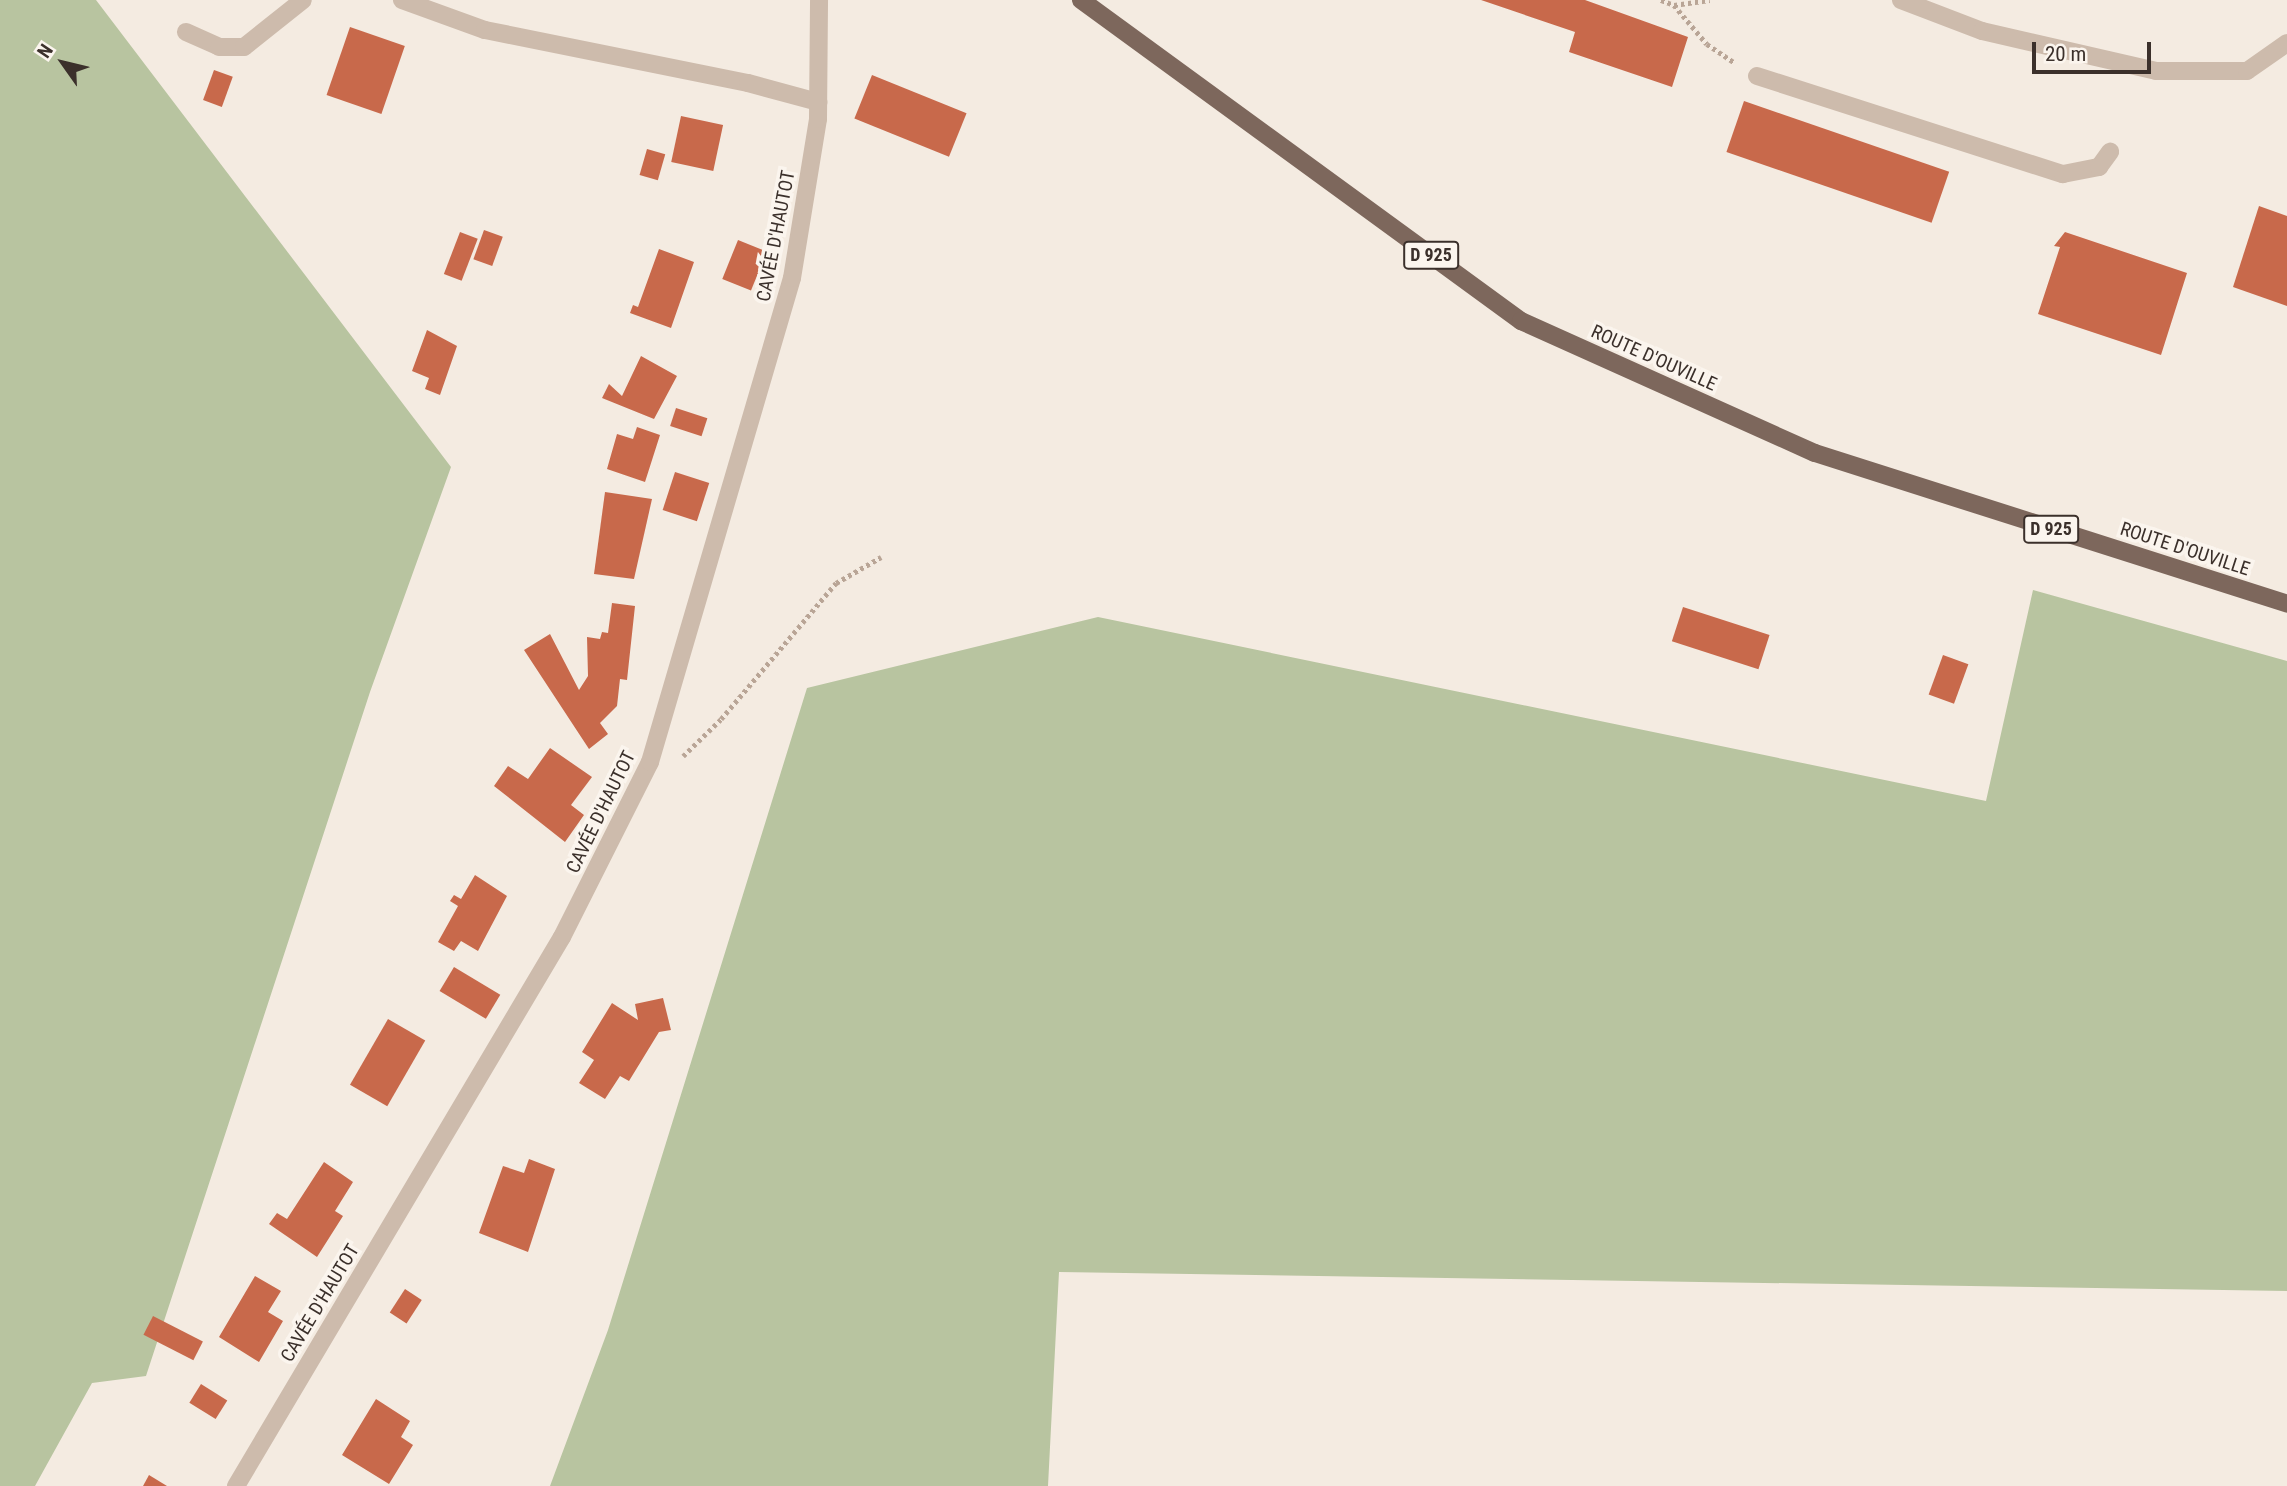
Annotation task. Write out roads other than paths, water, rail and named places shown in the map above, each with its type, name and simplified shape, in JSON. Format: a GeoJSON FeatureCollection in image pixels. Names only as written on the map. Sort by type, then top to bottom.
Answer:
{"type":"FeatureCollection","features":[{"type":"Feature","properties":{"kind":"main road","name":"ROUTE D'OUVILLE"},"geometry":{"type":"LineString","coordinates":[[1081,0],[1521,321],[1815,453],[2287,604]]}},
{"type":"Feature","properties":{"kind":"street"},"geometry":{"type":"LineString","coordinates":[[186,32],[219,47],[244,47],[303,0]]}},
{"type":"Feature","properties":{"kind":"street"},"geometry":{"type":"LineString","coordinates":[[402,0],[485,30],[748,83],[818,102]]}},
{"type":"Feature","properties":{"kind":"street","name":"CAVÉE D'HAUTOT"},"geometry":{"type":"LineString","coordinates":[[236,1486],[562,937],[650,762],[792,278],[818,102],[819,0]]}},
{"type":"Feature","properties":{"kind":"street"},"geometry":{"type":"LineString","coordinates":[[1901,0],[1982,31],[2155,71],[2247,71],[2287,43]]}},
{"type":"Feature","properties":{"kind":"street"},"geometry":{"type":"LineString","coordinates":[[1756,76],[2063,174],[2099,167],[2110,152]]}}]}
